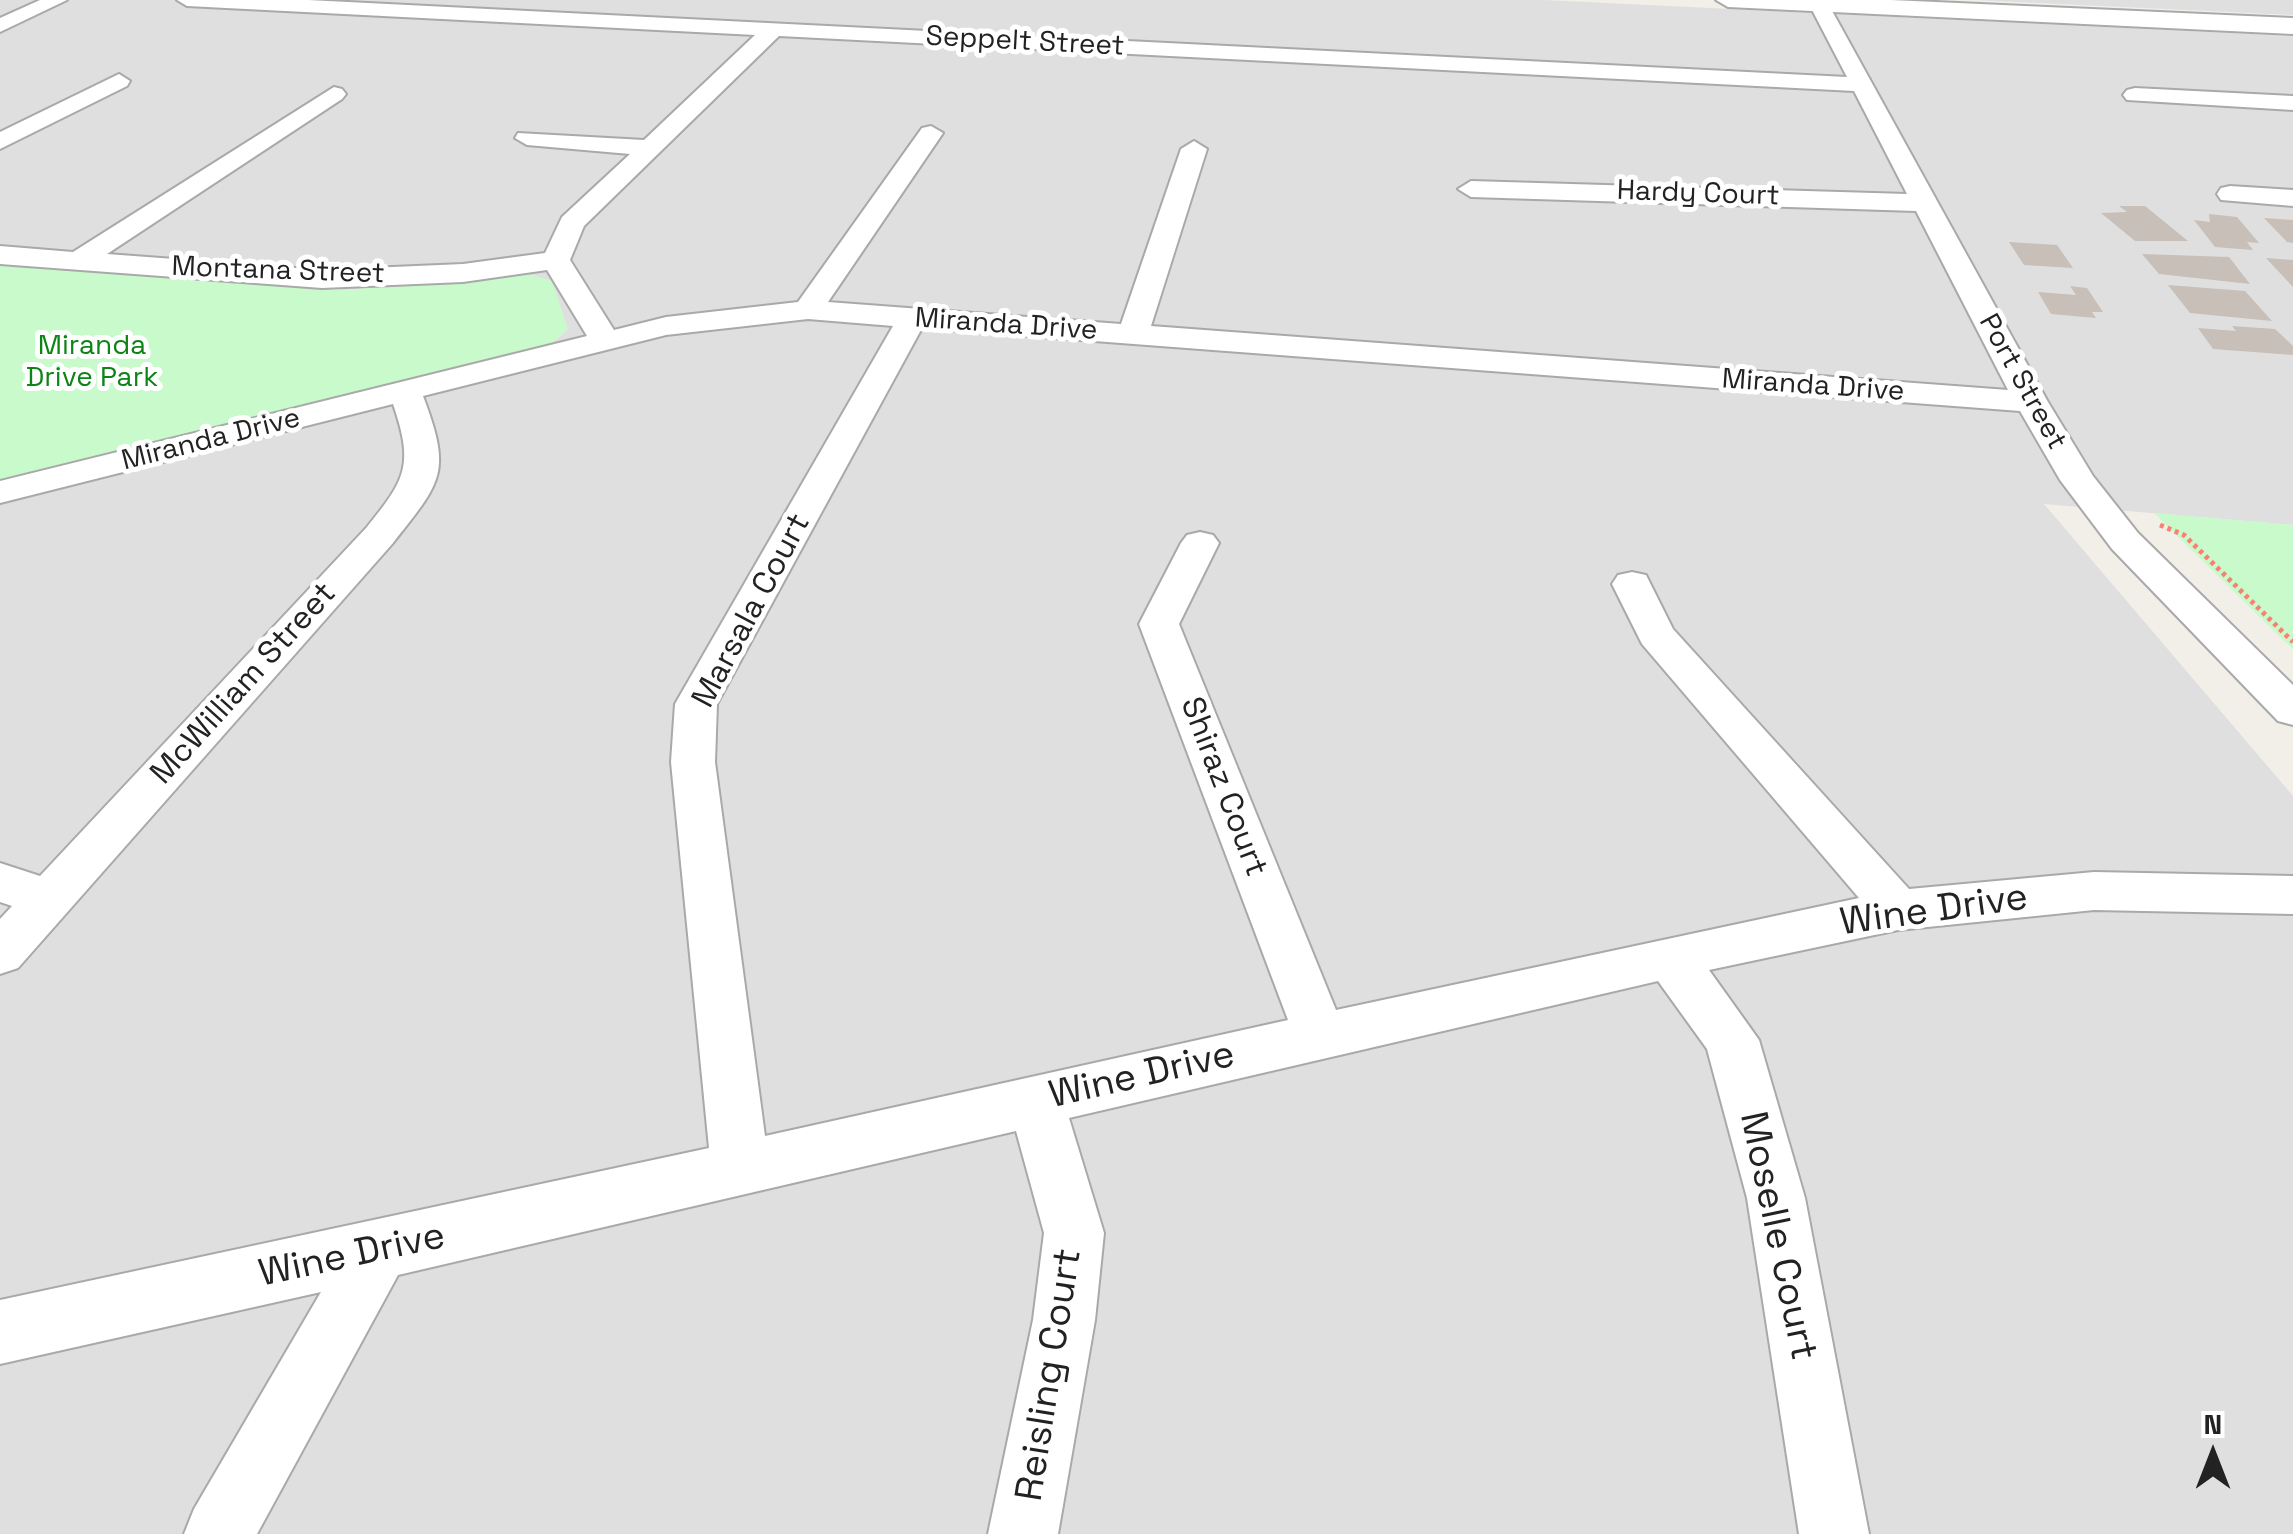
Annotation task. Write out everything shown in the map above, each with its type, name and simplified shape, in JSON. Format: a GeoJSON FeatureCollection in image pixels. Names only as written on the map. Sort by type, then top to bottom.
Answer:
{"type":"FeatureCollection","features":[{"type":"Feature","properties":{"kind":"street"},"geometry":{"type":"LineString","coordinates":[[0,26],[57,0]]}},
{"type":"Feature","properties":{"kind":"street","name":"Seppelt Street"},"geometry":{"type":"LineString","coordinates":[[187,0],[1863,85]]}},
{"type":"Feature","properties":{"kind":"street"},"geometry":{"type":"LineString","coordinates":[[1728,0],[2293,26]]}},
{"type":"Feature","properties":{"kind":"street","name":"Port Street"},"geometry":{"type":"LineString","coordinates":[[1819,4],[2030,402],[2107,520],[2293,710]]}},
{"type":"Feature","properties":{"kind":"street"},"geometry":{"type":"LineString","coordinates":[[605,341],[556,260],[572,222],[774,29]]}},
{"type":"Feature","properties":{"kind":"street"},"geometry":{"type":"LineString","coordinates":[[0,142],[119,80]]}},
{"type":"Feature","properties":{"kind":"street"},"geometry":{"type":"LineString","coordinates":[[78,261],[334,94]]}},
{"type":"Feature","properties":{"kind":"street"},"geometry":{"type":"LineString","coordinates":[[2135,95],[2293,103]]}},
{"type":"Feature","properties":{"kind":"street"},"geometry":{"type":"LineString","coordinates":[[808,310],[931,133]]}},
{"type":"Feature","properties":{"kind":"street"},"geometry":{"type":"LineString","coordinates":[[527,138],[652,148]]}},
{"type":"Feature","properties":{"kind":"street"},"geometry":{"type":"LineString","coordinates":[[1133,334],[1194,149]]}},
{"type":"Feature","properties":{"kind":"street","name":"Hardy Court"},"geometry":{"type":"LineString","coordinates":[[1470,189],[1924,202]]}},
{"type":"Feature","properties":{"kind":"street"},"geometry":{"type":"LineString","coordinates":[[2230,194],[2293,198]]}},
{"type":"Feature","properties":{"kind":"street","name":"Montana Street"},"geometry":{"type":"LineString","coordinates":[[0,255],[322,279],[463,273],[556,260]]}},
{"type":"Feature","properties":{"kind":"street","name":"Miranda Drive"},"geometry":{"type":"LineString","coordinates":[[0,492],[666,326],[808,310],[2030,402]]}},
{"type":"Feature","properties":{"kind":"street","name":"Marsala Court"},"geometry":{"type":"LineString","coordinates":[[740,1168],[693,762],[696,704],[912,319]]}},
{"type":"Feature","properties":{"kind":"street","name":"McWilliam Street"},"geometry":{"type":"LineString","coordinates":[[0,954],[380,535],[409,496],[422,478],[427,451],[406,392]]}},
{"type":"Feature","properties":{"kind":"street","name":"Shiraz Court"},"geometry":{"type":"LineString","coordinates":[[1200,543],[1158,624],[1320,1035]]}},
{"type":"Feature","properties":{"kind":"street"},"geometry":{"type":"LineString","coordinates":[[1632,584],[1656,635],[1898,910]]}},
{"type":"Feature","properties":{"kind":"street"},"geometry":{"type":"LineString","coordinates":[[0,882],[48,899]]}},
{"type":"Feature","properties":{"kind":"street","name":"Wine Drive"},"geometry":{"type":"LineString","coordinates":[[0,1332],[379,1250],[1670,957],[1898,910],[2094,892],[2284,906]]}},
{"type":"Feature","properties":{"kind":"street","name":"Moselle Court"},"geometry":{"type":"LineString","coordinates":[[1670,957],[1732,1040],[1776,1198],[1834,1534]]}},
{"type":"Feature","properties":{"kind":"street","name":"Reisling Court"},"geometry":{"type":"LineString","coordinates":[[1023,1534],[1064,1320],[1074,1233],[1036,1100]]}},
{"type":"Feature","properties":{"kind":"street"},"geometry":{"type":"LineString","coordinates":[[218,1534],[379,1250]]}},
{"type":"Feature","properties":{"kind":"shaded area"},"geometry":{"type":"Polygon","coordinates":[[[0,0],[1544,0],[2293,36],[2293,525],[2044,504],[2293,796],[2293,1534],[0,1534],[0,481],[552,343],[568,329],[509,275],[344,290],[0,264],[0,0]]]}},
{"type":"Feature","properties":{"kind":"shaded area"},"geometry":{"type":"Polygon","coordinates":[[[1974,0],[2293,0],[2293,15],[1974,0]]]}},
{"type":"Feature","properties":{"kind":"green space","name":"Miranda Drive Park"},"geometry":{"type":"Polygon","coordinates":[[[0,264],[344,290],[530,274],[552,281],[568,329],[552,343],[0,481],[0,264]]]}},
{"type":"Feature","properties":{"kind":"green space"},"geometry":{"type":"Polygon","coordinates":[[[2154,513],[2293,525],[2293,649],[2281,638],[2154,513]]]}},
{"type":"Feature","properties":{"kind":"building"},"geometry":{"type":"Polygon","coordinates":[[[2119,206],[2145,206],[2188,241],[2135,241],[2101,213],[2127,212],[2119,206]]]}},
{"type":"Feature","properties":{"kind":"building"},"geometry":{"type":"Polygon","coordinates":[[[2209,214],[2237,217],[2259,243],[2247,242],[2253,250],[2215,247],[2194,220],[2210,222],[2209,214]]]}},
{"type":"Feature","properties":{"kind":"building"},"geometry":{"type":"Polygon","coordinates":[[[2264,218],[2293,220],[2293,243],[2287,242],[2264,218]]]}},
{"type":"Feature","properties":{"kind":"building"},"geometry":{"type":"Polygon","coordinates":[[[2009,242],[2057,245],[2073,268],[2024,265],[2009,242]]]}},
{"type":"Feature","properties":{"kind":"building"},"geometry":{"type":"Polygon","coordinates":[[[2142,254],[2229,257],[2250,284],[2159,274],[2142,254]]]}},
{"type":"Feature","properties":{"kind":"building"},"geometry":{"type":"Polygon","coordinates":[[[2266,258],[2293,260],[2293,287],[2266,258]]]}},
{"type":"Feature","properties":{"kind":"building"},"geometry":{"type":"Polygon","coordinates":[[[2168,285],[2245,291],[2272,321],[2190,313],[2168,285]]]}},
{"type":"Feature","properties":{"kind":"building"},"geometry":{"type":"Polygon","coordinates":[[[2070,286],[2087,288],[2103,312],[2092,312],[2096,318],[2051,314],[2038,292],[2076,295],[2070,286]]]}},
{"type":"Feature","properties":{"kind":"building"},"geometry":{"type":"Polygon","coordinates":[[[2232,326],[2275,329],[2293,346],[2293,355],[2213,349],[2198,328],[2236,331],[2232,326]]]}}]}
